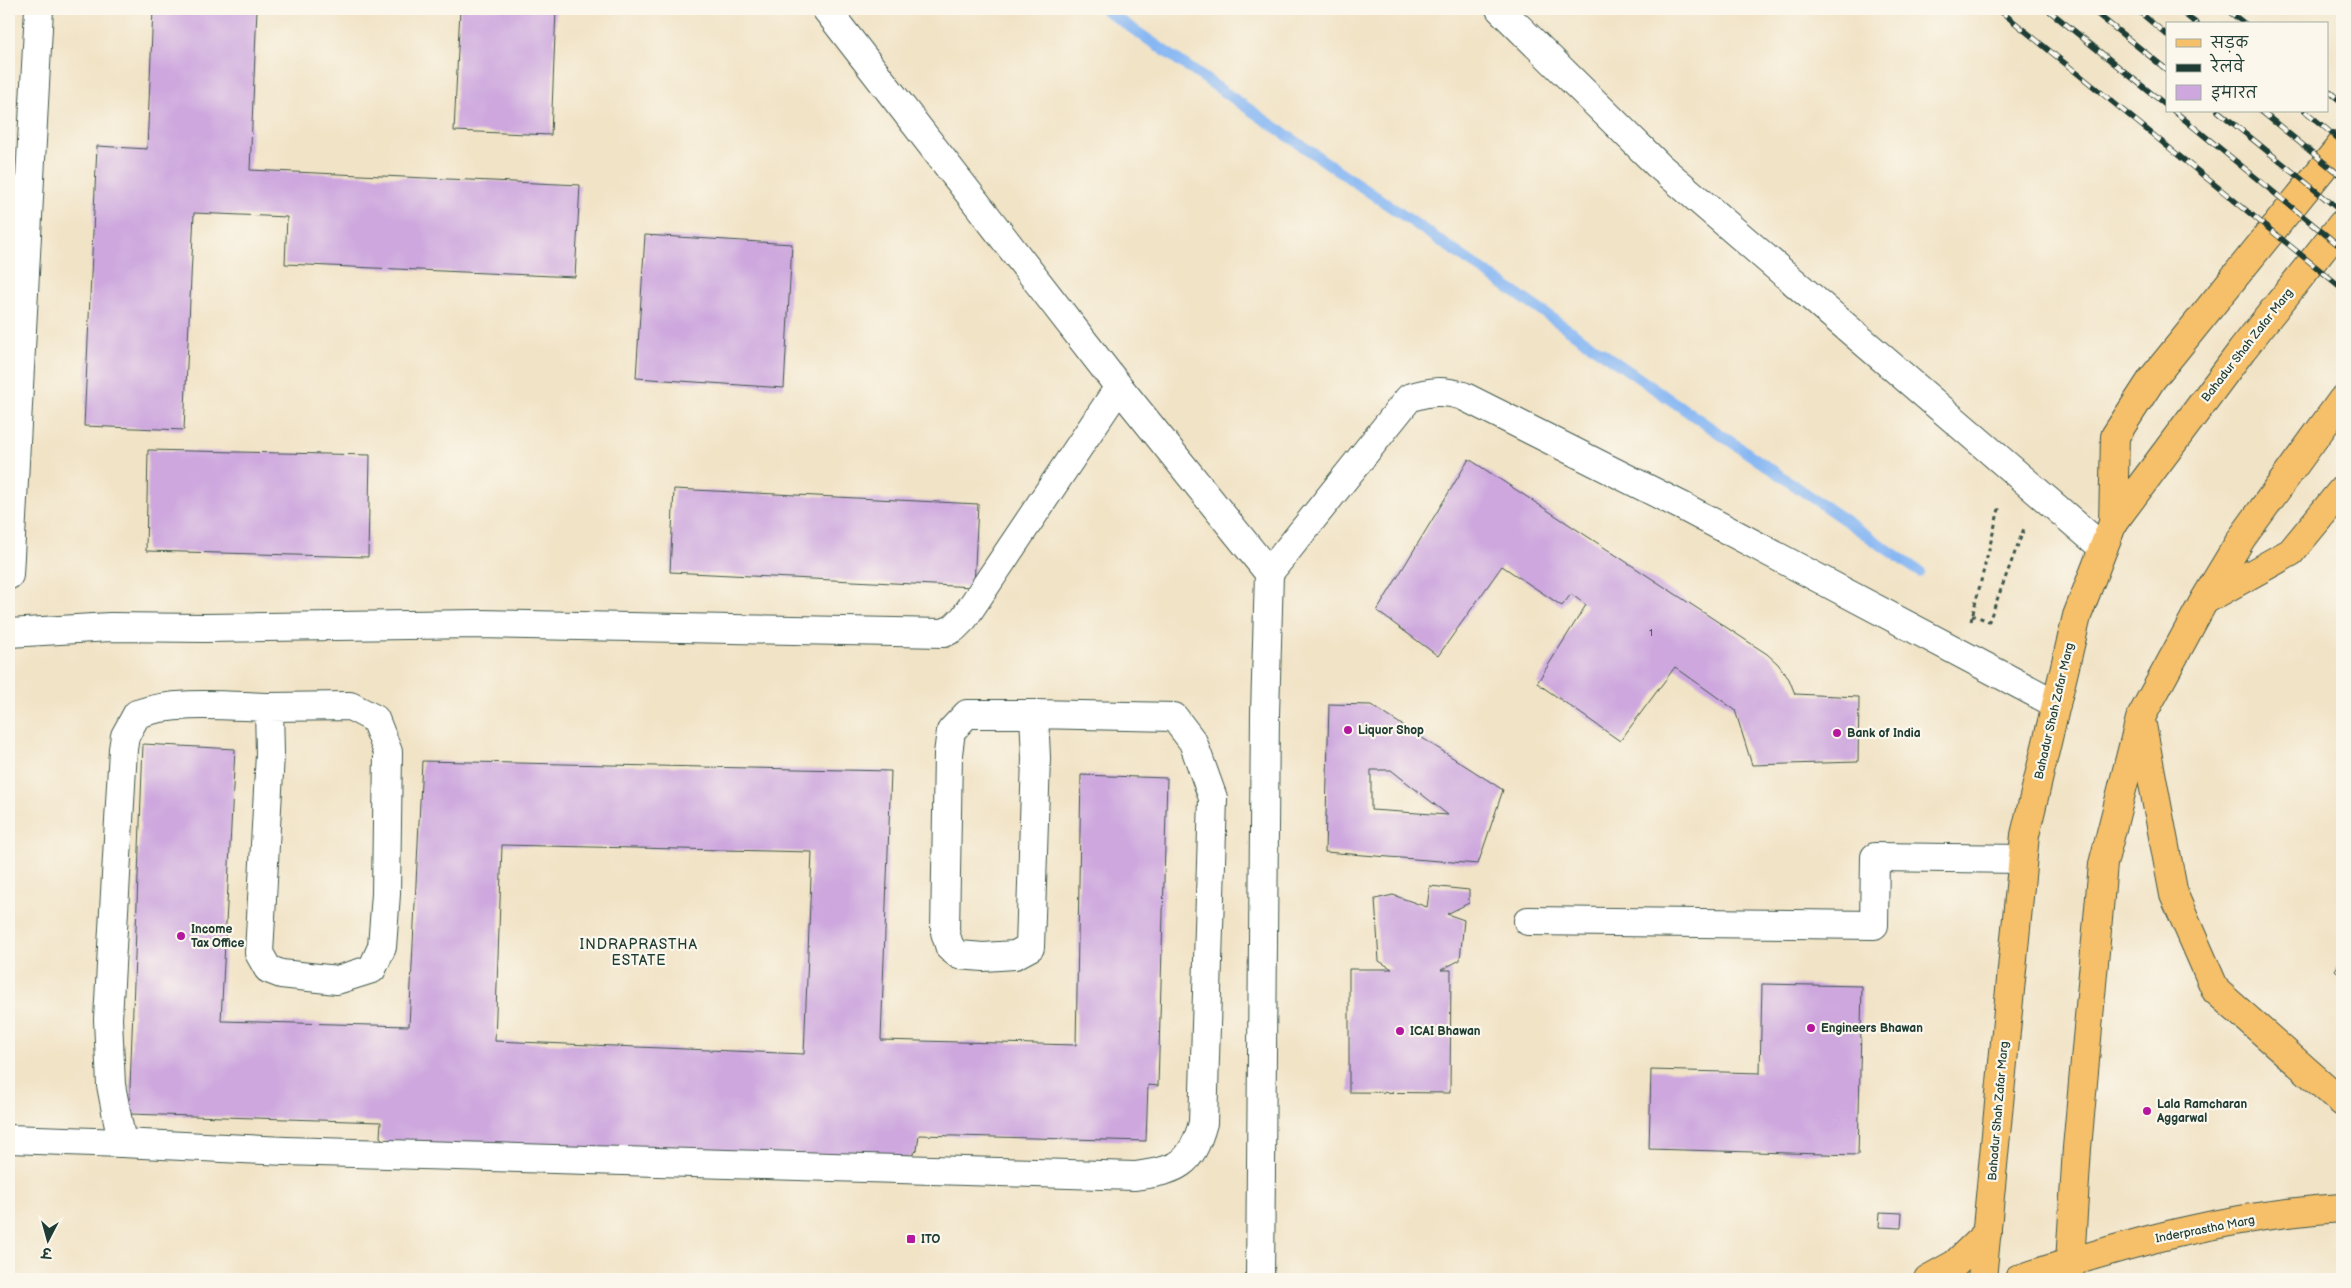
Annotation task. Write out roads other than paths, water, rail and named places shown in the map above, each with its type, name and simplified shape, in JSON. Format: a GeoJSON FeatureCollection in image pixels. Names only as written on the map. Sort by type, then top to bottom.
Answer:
{"type":"FeatureCollection","features":[{"type":"Feature","properties":{"kind":"main road"},"geometry":{"type":"LineString","coordinates":[[2108,535],[2115,436],[2152,380],[2342,144]]}},
{"type":"Feature","properties":{"kind":"main road","name":"Bahadur Shah Zafar Marg"},"geometry":{"type":"LineString","coordinates":[[1982,1279],[2025,835],[2077,616],[2108,535],[2242,350],[2342,224]]}},
{"type":"Feature","properties":{"kind":"main road"},"geometry":{"type":"LineString","coordinates":[[2070,1271],[2077,1148],[2103,864],[2140,719],[2205,599],[2241,539],[2342,400]]}},
{"type":"Feature","properties":{"kind":"main road"},"geometry":{"type":"LineString","coordinates":[[2205,599],[2291,552],[2342,490]]}},
{"type":"Feature","properties":{"kind":"main road"},"geometry":{"type":"LineString","coordinates":[[2140,719],[2174,895],[2216,992],[2342,1102]]}},
{"type":"Feature","properties":{"kind":"main road","name":"Inderprastha Marg"},"geometry":{"type":"LineString","coordinates":[[2019,1279],[2070,1271],[2165,1235],[2304,1210],[2342,1208]]}},
{"type":"Feature","properties":{"kind":"main road"},"geometry":{"type":"LineString","coordinates":[[1928,1279],[1955,1264],[1987,1233]]}},
{"type":"Feature","properties":{"kind":"lane"},"geometry":{"type":"LineString","coordinates":[[9,575],[39,9]]}},
{"type":"Feature","properties":{"kind":"lane"},"geometry":{"type":"LineString","coordinates":[[826,9],[1119,387],[1269,573]]}},
{"type":"Feature","properties":{"kind":"lane"},"geometry":{"type":"LineString","coordinates":[[1500,9],[1658,165],[2108,535]]}},
{"type":"Feature","properties":{"kind":"lane"},"geometry":{"type":"LineString","coordinates":[[9,633],[110,627],[204,628],[478,624],[944,633],[954,628],[964,618],[1119,387]]}},
{"type":"Feature","properties":{"kind":"lane"},"geometry":{"type":"LineString","coordinates":[[1260,1279],[1265,714],[1269,573],[1409,398],[1428,391],[1446,391],[1463,396],[1682,506],[2056,704]]}},
{"type":"Feature","properties":{"kind":"lane"},"geometry":{"type":"LineString","coordinates":[[122,1143],[111,1085],[108,1020],[123,749],[125,736],[137,714],[151,709],[206,705],[269,707],[350,706],[375,719],[388,752],[386,894],[382,947],[372,969],[337,980],[281,974],[268,968],[259,953],[270,754],[269,707]]}},
{"type":"Feature","properties":{"kind":"lane"},"geometry":{"type":"LineString","coordinates":[[9,1139],[285,1152],[1135,1176],[1159,1172],[1186,1161],[1203,1124],[1213,798],[1193,742],[1174,717],[1034,714],[968,714],[951,732],[948,754],[945,932],[950,948],[959,955],[983,957],[1015,955],[1030,947],[1036,758],[1034,714]]}},
{"type":"Feature","properties":{"kind":"lane"},"geometry":{"type":"LineString","coordinates":[[1528,920],[1874,925],[1875,857],[2022,859]]}},
{"type":"Feature","properties":{"kind":"waterway"},"geometry":{"type":"LineString","coordinates":[[1104,9],[1920,572]]}},
{"type":"Feature","properties":{"kind":"railway"},"geometry":{"type":"LineString","coordinates":[[1998,9],[2342,288]]}},
{"type":"Feature","properties":{"kind":"railway"},"geometry":{"type":"LineString","coordinates":[[2047,9],[2166,105]]}},
{"type":"Feature","properties":{"kind":"railway"},"geometry":{"type":"LineString","coordinates":[[2091,9],[2166,69]]}},
{"type":"Feature","properties":{"kind":"railway"},"geometry":{"type":"LineString","coordinates":[[2136,9],[2166,34]]}},
{"type":"Feature","properties":{"kind":"railway"},"geometry":{"type":"LineString","coordinates":[[2178,9],[2194,22]]}},
{"type":"Feature","properties":{"kind":"railway"},"geometry":{"type":"LineString","coordinates":[[2226,9],[2242,22]]}},
{"type":"Feature","properties":{"kind":"railway"},"geometry":{"type":"LineString","coordinates":[[2328,91],[2342,102]]}},
{"type":"Feature","properties":{"kind":"railway"},"geometry":{"type":"LineString","coordinates":[[2175,112],[2342,248]]}},
{"type":"Feature","properties":{"kind":"railway"},"geometry":{"type":"LineString","coordinates":[[2219,112],[2342,212]]}},
{"type":"Feature","properties":{"kind":"railway"},"geometry":{"type":"LineString","coordinates":[[2262,112],[2342,177]]}},
{"type":"Feature","properties":{"kind":"railway"},"geometry":{"type":"LineString","coordinates":[[2306,112],[2342,142]]}},
{"type":"Feature","properties":{"kind":"place","name":"Liquor Shop"},"geometry":{"type":"Point","coordinates":[1348,730]}},
{"type":"Feature","properties":{"kind":"place","name":"Bank of India"},"geometry":{"type":"Point","coordinates":[1837,733]}},
{"type":"Feature","properties":{"kind":"place","name":"Income Tax Office"},"geometry":{"type":"Point","coordinates":[181,936]}},
{"type":"Feature","properties":{"kind":"place","name":"Engineers Bhawan"},"geometry":{"type":"Point","coordinates":[1811,1028]}},
{"type":"Feature","properties":{"kind":"place","name":"ICAI Bhawan"},"geometry":{"type":"Point","coordinates":[1400,1031]}},
{"type":"Feature","properties":{"kind":"place","name":"Lala Ramcharan Aggarwal"},"geometry":{"type":"Point","coordinates":[2147,1111]}},
{"type":"Feature","properties":{"kind":"place","name":"ITO"},"geometry":{"type":"Point","coordinates":[911,1239]}},
{"type":"Feature","properties":{"kind":"district","name":"INDRAPRASTHA ESTATE"},"geometry":{"type":"Point","coordinates":[639,952]}}]}
